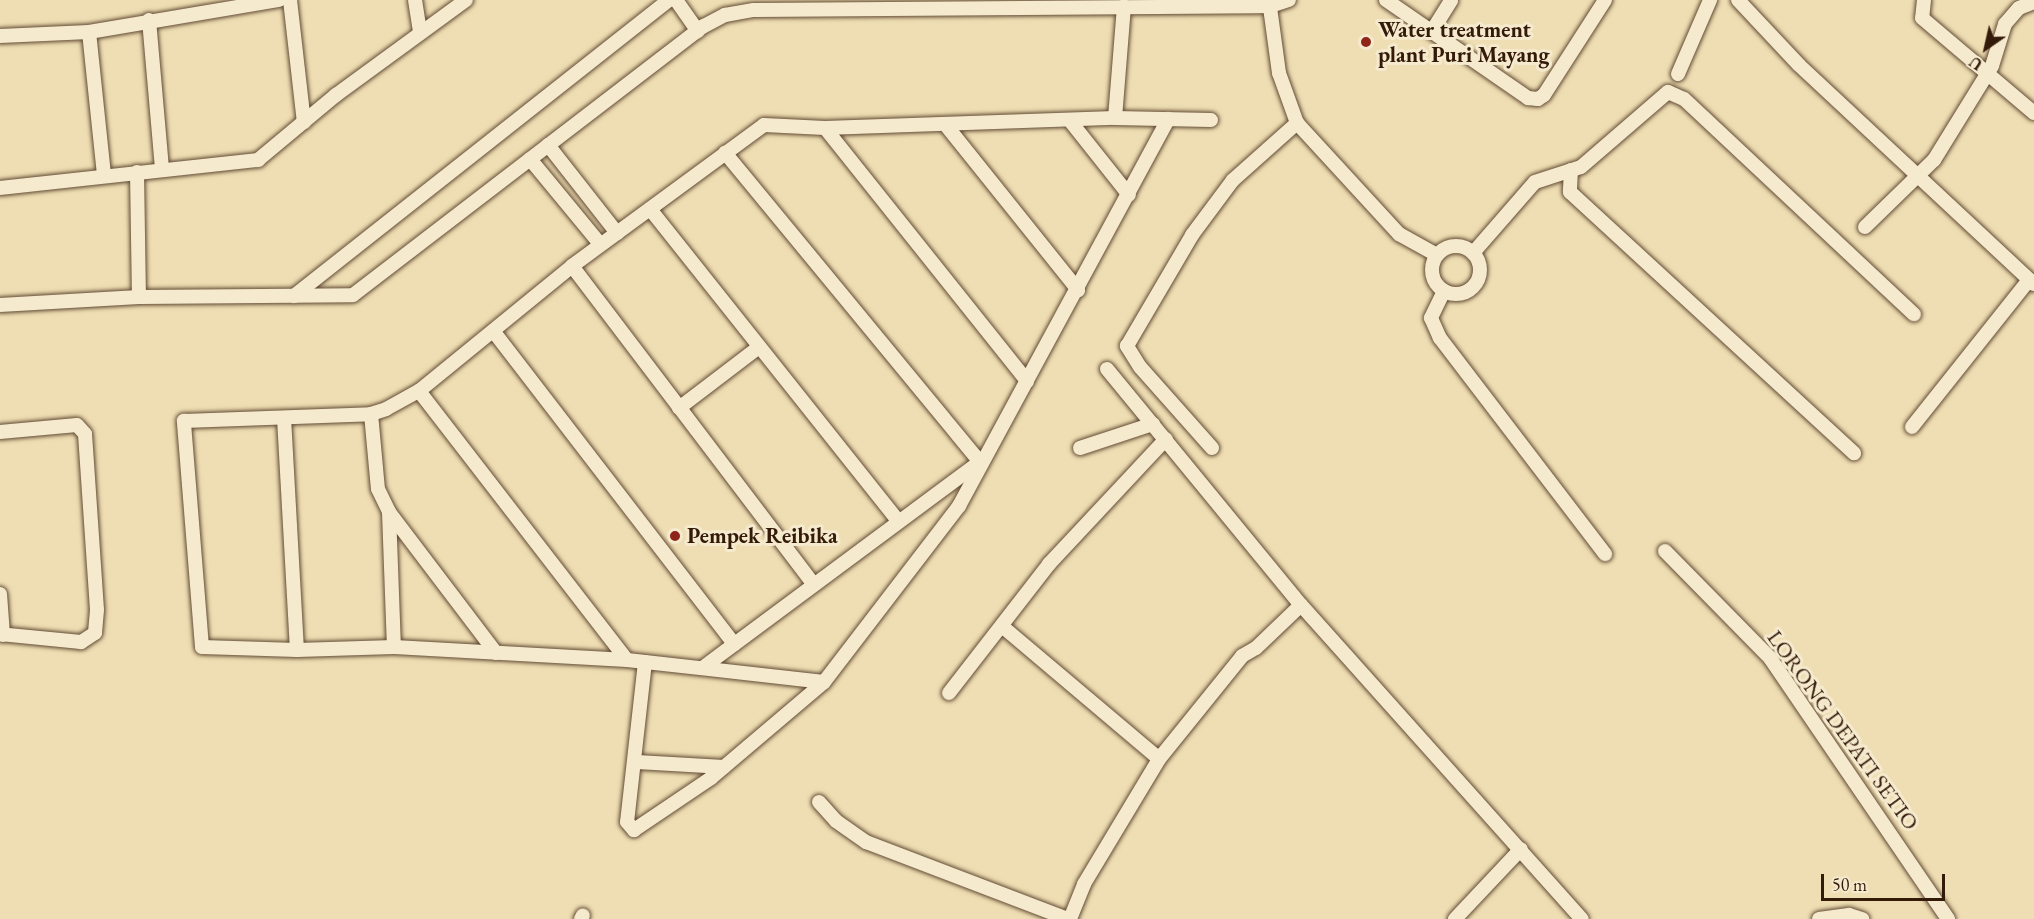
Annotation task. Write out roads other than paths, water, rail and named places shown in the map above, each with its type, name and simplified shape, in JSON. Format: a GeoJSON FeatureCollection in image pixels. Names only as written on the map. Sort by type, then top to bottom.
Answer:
{"type":"FeatureCollection","features":[{"type":"Feature","properties":{"kind":"street"},"geometry":{"type":"LineString","coordinates":[[0,36],[89,32],[149,20],[279,0]]}},
{"type":"Feature","properties":{"kind":"street"},"geometry":{"type":"LineString","coordinates":[[290,0],[303,122]]}},
{"type":"Feature","properties":{"kind":"street"},"geometry":{"type":"LineString","coordinates":[[415,0],[420,33]]}},
{"type":"Feature","properties":{"kind":"street"},"geometry":{"type":"LineString","coordinates":[[0,188],[104,174],[258,160],[303,122],[466,0]]}},
{"type":"Feature","properties":{"kind":"street"},"geometry":{"type":"LineString","coordinates":[[294,296],[451,176],[669,0]]}},
{"type":"Feature","properties":{"kind":"street"},"geometry":{"type":"LineString","coordinates":[[676,0],[698,31]]}},
{"type":"Feature","properties":{"kind":"street"},"geometry":{"type":"LineString","coordinates":[[0,305],[139,297],[353,295],[698,31],[725,15],[754,10],[1124,6],[1269,3],[1289,0]]}},
{"type":"Feature","properties":{"kind":"street"},"geometry":{"type":"LineString","coordinates":[[1386,0],[1528,98],[1538,99],[1544,95],[1605,0]]}},
{"type":"Feature","properties":{"kind":"street"},"geometry":{"type":"LineString","coordinates":[[1432,31],[1452,0]]}},
{"type":"Feature","properties":{"kind":"street"},"geometry":{"type":"LineString","coordinates":[[1678,74],[1710,0]]}},
{"type":"Feature","properties":{"kind":"street"},"geometry":{"type":"LineString","coordinates":[[1738,0],[1799,65],[2032,282],[1912,427]]}},
{"type":"Feature","properties":{"kind":"street"},"geometry":{"type":"LineString","coordinates":[[1924,0],[1922,18],[1986,76],[2034,113]]}},
{"type":"Feature","properties":{"kind":"street"},"geometry":{"type":"LineString","coordinates":[[1865,227],[1918,174],[1949,138],[1986,76],[2005,24],[2019,8],[2031,2]]}},
{"type":"Feature","properties":{"kind":"street"},"geometry":{"type":"LineString","coordinates":[[1269,3],[1279,73],[1297,123],[1399,234],[1437,255]]}},
{"type":"Feature","properties":{"kind":"street"},"geometry":{"type":"LineString","coordinates":[[1115,118],[1124,6]]}},
{"type":"Feature","properties":{"kind":"street"},"geometry":{"type":"LineString","coordinates":[[149,20],[162,169]]}},
{"type":"Feature","properties":{"kind":"street"},"geometry":{"type":"LineString","coordinates":[[89,32],[104,174]]}},
{"type":"Feature","properties":{"kind":"street"},"geometry":{"type":"LineString","coordinates":[[1473,253],[1535,182],[1581,167],[1668,92],[1684,99],[1914,314]]}},
{"type":"Feature","properties":{"kind":"street"},"geometry":{"type":"LineString","coordinates":[[824,682],[705,666],[394,647],[297,650],[208,649],[199,640],[184,421],[371,414],[419,392],[600,244],[764,125],[825,128],[1071,122],[1115,118],[1210,120]]}},
{"type":"Feature","properties":{"kind":"street"},"geometry":{"type":"LineString","coordinates":[[645,662],[637,762],[627,822],[634,830],[662,814],[724,767],[824,682],[959,506],[981,462],[1078,290],[1168,119]]}},
{"type":"Feature","properties":{"kind":"street"},"geometry":{"type":"LineString","coordinates":[[1071,122],[1129,195]]}},
{"type":"Feature","properties":{"kind":"street"},"geometry":{"type":"LineString","coordinates":[[1212,448],[1140,367],[1127,346],[1192,235],[1233,180],[1297,123]]}},
{"type":"Feature","properties":{"kind":"street"},"geometry":{"type":"LineString","coordinates":[[945,124],[1078,290]]}},
{"type":"Feature","properties":{"kind":"street"},"geometry":{"type":"LineString","coordinates":[[825,128],[1027,381]]}},
{"type":"Feature","properties":{"kind":"street"},"geometry":{"type":"LineString","coordinates":[[548,145],[616,233]]}},
{"type":"Feature","properties":{"kind":"street"},"geometry":{"type":"LineString","coordinates":[[725,153],[981,462]]}},
{"type":"Feature","properties":{"kind":"street"},"geometry":{"type":"LineString","coordinates":[[530,159],[600,244]]}},
{"type":"Feature","properties":{"kind":"street"},"geometry":{"type":"LineString","coordinates":[[1571,170],[1570,192],[1854,453]]}},
{"type":"Feature","properties":{"kind":"street"},"geometry":{"type":"LineString","coordinates":[[137,172],[139,297]]}},
{"type":"Feature","properties":{"kind":"street"},"geometry":{"type":"LineString","coordinates":[[650,209],[897,520]]}},
{"type":"Feature","properties":{"kind":"street"},"geometry":{"type":"LineString","coordinates":[[1458,244],[1473,253],[1479,259],[1482,274],[1476,285],[1455,294],[1444,291],[1431,271],[1437,255],[1445,247],[1458,244]]}},
{"type":"Feature","properties":{"kind":"street"},"geometry":{"type":"LineString","coordinates":[[572,266],[813,583]]}},
{"type":"Feature","properties":{"kind":"street"},"geometry":{"type":"LineString","coordinates":[[1444,291],[1431,318],[1440,338],[1605,554]]}},
{"type":"Feature","properties":{"kind":"street"},"geometry":{"type":"LineString","coordinates":[[494,332],[734,644]]}},
{"type":"Feature","properties":{"kind":"street"},"geometry":{"type":"LineString","coordinates":[[679,408],[759,347]]}},
{"type":"Feature","properties":{"kind":"street"},"geometry":{"type":"LineString","coordinates":[[1107,369],[1301,605],[1582,919]]}},
{"type":"Feature","properties":{"kind":"street"},"geometry":{"type":"LineString","coordinates":[[419,392],[627,660]]}},
{"type":"Feature","properties":{"kind":"street"},"geometry":{"type":"LineString","coordinates":[[371,414],[378,489],[388,512],[496,653]]}},
{"type":"Feature","properties":{"kind":"street"},"geometry":{"type":"LineString","coordinates":[[284,418],[297,650]]}},
{"type":"Feature","properties":{"kind":"street"},"geometry":{"type":"LineString","coordinates":[[1080,448],[1153,424]]}},
{"type":"Feature","properties":{"kind":"street"},"geometry":{"type":"LineString","coordinates":[[0,432],[77,425],[85,434],[97,610],[95,633],[81,642],[1,634],[0,594]]}},
{"type":"Feature","properties":{"kind":"street"},"geometry":{"type":"LineString","coordinates":[[949,693],[1004,627],[1049,564],[1166,439]]}},
{"type":"Feature","properties":{"kind":"street"},"geometry":{"type":"LineString","coordinates":[[705,666],[897,520],[981,462]]}},
{"type":"Feature","properties":{"kind":"street"},"geometry":{"type":"LineString","coordinates":[[388,512],[394,647]]}},
{"type":"Feature","properties":{"kind":"street","name":"LORONG DEPATI SETIO"},"geometry":{"type":"LineString","coordinates":[[1665,551],[1770,658],[1948,919]]}},
{"type":"Feature","properties":{"kind":"street"},"geometry":{"type":"LineString","coordinates":[[819,802],[836,821],[866,842],[1069,919],[1084,884],[1159,759],[1242,656],[1256,648],[1301,605]]}},
{"type":"Feature","properties":{"kind":"street"},"geometry":{"type":"LineString","coordinates":[[1004,627],[1159,759]]}},
{"type":"Feature","properties":{"kind":"street"},"geometry":{"type":"LineString","coordinates":[[637,762],[724,767]]}},
{"type":"Feature","properties":{"kind":"street"},"geometry":{"type":"LineString","coordinates":[[1455,919],[1521,849]]}},
{"type":"Feature","properties":{"kind":"street"},"geometry":{"type":"LineString","coordinates":[[1819,919],[1849,915],[1862,919]]}},
{"type":"Feature","properties":{"kind":"place","name":"Water treatment plant Puri Mayang"},"geometry":{"type":"Point","coordinates":[1366,42]}},
{"type":"Feature","properties":{"kind":"place","name":"Pempek Reibika"},"geometry":{"type":"Point","coordinates":[675,536]}}]}
